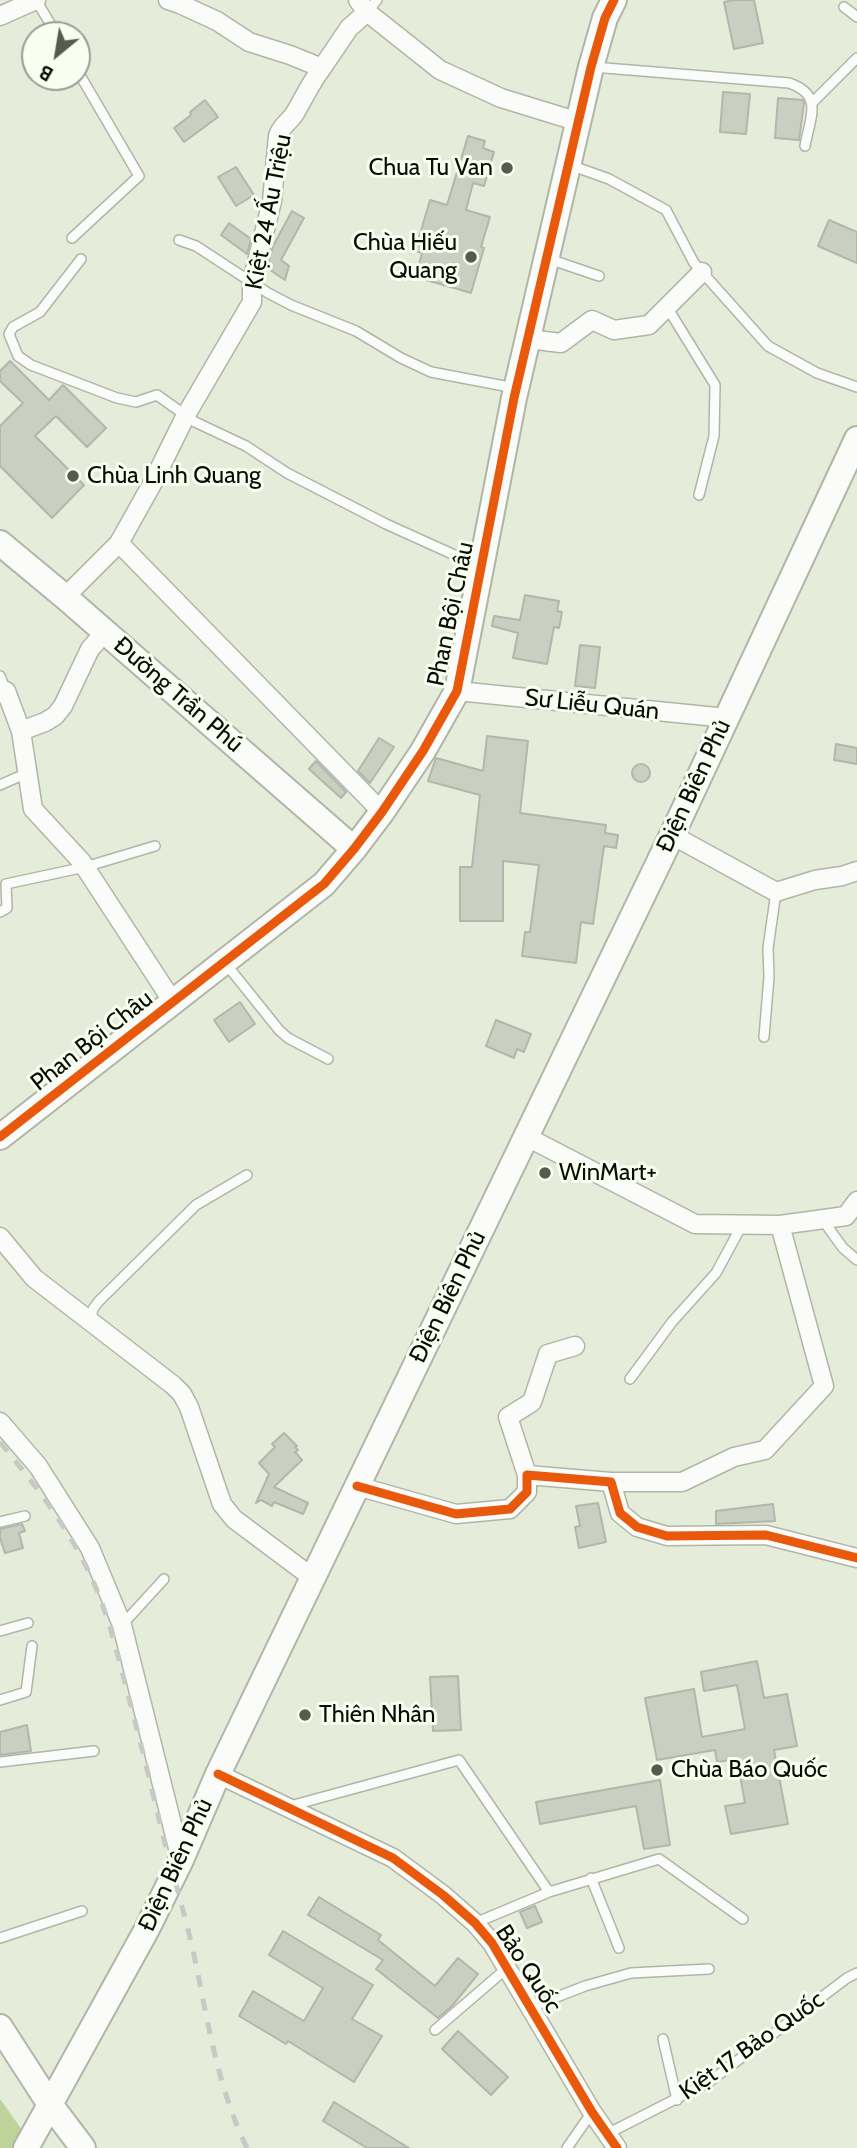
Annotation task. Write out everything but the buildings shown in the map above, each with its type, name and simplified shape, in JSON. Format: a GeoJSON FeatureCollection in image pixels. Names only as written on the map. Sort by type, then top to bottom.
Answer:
{"type":"FeatureCollection","features":[{"type":"Feature","properties":{"kind":"street"},"geometry":{"type":"LineString","coordinates":[[0,16],[36,0]]}},
{"type":"Feature","properties":{"kind":"street"},"geometry":{"type":"LineString","coordinates":[[167,0],[217,21],[249,42],[322,68]]}},
{"type":"Feature","properties":{"kind":"street","name":"Phan Bội Châu"},"geometry":{"type":"LineString","coordinates":[[0,1137],[324,884],[382,812],[424,751],[457,691],[528,339],[591,67],[605,18],[614,0]]}},
{"type":"Feature","properties":{"kind":"street"},"geometry":{"type":"LineString","coordinates":[[368,4],[440,70],[501,99],[579,122]]}},
{"type":"Feature","properties":{"kind":"street","name":"Kiệt 24 Ấu Triệu"},"geometry":{"type":"LineString","coordinates":[[65,597],[119,543],[186,415],[252,302],[252,282],[272,201],[281,127],[293,117],[307,90],[368,4]]}},
{"type":"Feature","properties":{"kind":"street"},"geometry":{"type":"LineString","coordinates":[[528,339],[561,342],[592,320],[614,330],[649,325],[702,272]]}},
{"type":"Feature","properties":{"kind":"street","name":"Điện Biên Phủ"},"geometry":{"type":"LineString","coordinates":[[30,2140],[147,1929],[181,1860],[218,1774],[672,835],[857,439]]}},
{"type":"Feature","properties":{"kind":"street","name":"Đường Trần Phú"},"geometry":{"type":"LineString","coordinates":[[0,543],[354,849]]}},
{"type":"Feature","properties":{"kind":"street"},"geometry":{"type":"LineString","coordinates":[[119,543],[382,812]]}},
{"type":"Feature","properties":{"kind":"street"},"geometry":{"type":"LineString","coordinates":[[21,731],[55,716],[90,649],[105,632]]}},
{"type":"Feature","properties":{"kind":"street"},"geometry":{"type":"LineString","coordinates":[[2,687],[21,731],[33,809],[85,867],[173,1002]]}},
{"type":"Feature","properties":{"kind":"street","name":"Sư Liễu Quán"},"geometry":{"type":"LineString","coordinates":[[457,691],[727,718]]}},
{"type":"Feature","properties":{"kind":"street"},"geometry":{"type":"LineString","coordinates":[[672,835],[776,892],[857,871]]}},
{"type":"Feature","properties":{"kind":"street"},"geometry":{"type":"LineString","coordinates":[[525,1136],[695,1224],[780,1225],[846,1216],[857,1201]]}},
{"type":"Feature","properties":{"kind":"street"},"geometry":{"type":"LineString","coordinates":[[527,1475],[611,1482],[682,1482],[734,1457],[765,1450],[824,1386],[780,1225]]}},
{"type":"Feature","properties":{"kind":"street"},"geometry":{"type":"LineString","coordinates":[[0,1237],[34,1278],[182,1394],[227,1512],[313,1578]]}},
{"type":"Feature","properties":{"kind":"street"},"geometry":{"type":"LineString","coordinates":[[357,1486],[456,1514],[510,1509],[527,1492],[527,1475],[508,1417],[532,1402],[548,1354],[575,1346]]}},
{"type":"Feature","properties":{"kind":"street"},"geometry":{"type":"LineString","coordinates":[[0,1422],[38,1466],[90,1548],[122,1625],[181,1860]]}},
{"type":"Feature","properties":{"kind":"street"},"geometry":{"type":"LineString","coordinates":[[611,1482],[620,1513],[637,1527],[667,1536],[765,1535],[857,1558]]}},
{"type":"Feature","properties":{"kind":"street","name":"Bảo Quốc"},"geometry":{"type":"LineString","coordinates":[[218,1774],[393,1858],[475,1923],[492,1943],[612,2141]]}},
{"type":"Feature","properties":{"kind":"street"},"geometry":{"type":"LineString","coordinates":[[0,2027],[49,2104],[83,2148]]}},
{"type":"Feature","properties":{"kind":"lane"},"geometry":{"type":"LineString","coordinates":[[36,0],[49,21]]}},
{"type":"Feature","properties":{"kind":"lane"},"geometry":{"type":"LineString","coordinates":[[844,7],[857,17]]}},
{"type":"Feature","properties":{"kind":"lane"},"geometry":{"type":"LineString","coordinates":[[805,146],[813,102],[857,58]]}},
{"type":"Feature","properties":{"kind":"lane"},"geometry":{"type":"LineString","coordinates":[[591,67],[789,83],[808,93],[813,102]]}},
{"type":"Feature","properties":{"kind":"lane"},"geometry":{"type":"LineString","coordinates":[[72,238],[139,176],[89,91]]}},
{"type":"Feature","properties":{"kind":"lane"},"geometry":{"type":"LineString","coordinates":[[569,164],[609,178],[666,210],[694,263],[768,346],[817,373],[857,387]]}},
{"type":"Feature","properties":{"kind":"lane"},"geometry":{"type":"LineString","coordinates":[[179,240],[197,246],[292,305],[356,331],[430,372],[517,388]]}},
{"type":"Feature","properties":{"kind":"lane"},"geometry":{"type":"LineString","coordinates":[[547,258],[598,276]]}},
{"type":"Feature","properties":{"kind":"lane"},"geometry":{"type":"LineString","coordinates":[[80,259],[40,312],[13,327],[9,334],[18,356],[31,365],[117,398],[136,402],[157,395],[195,422],[246,446],[287,473],[481,567]]}},
{"type":"Feature","properties":{"kind":"lane"},"geometry":{"type":"LineString","coordinates":[[667,307],[715,385],[714,436],[699,495]]}},
{"type":"Feature","properties":{"kind":"lane"},"geometry":{"type":"LineString","coordinates":[[0,785],[27,773]]}},
{"type":"Feature","properties":{"kind":"lane"},"geometry":{"type":"LineString","coordinates":[[0,912],[7,908],[6,884],[85,867],[155,846]]}},
{"type":"Feature","properties":{"kind":"lane"},"geometry":{"type":"LineString","coordinates":[[764,1037],[769,977],[768,948],[776,892]]}},
{"type":"Feature","properties":{"kind":"lane"},"geometry":{"type":"LineString","coordinates":[[225,963],[279,1030],[288,1038],[328,1059]]}},
{"type":"Feature","properties":{"kind":"lane"},"geometry":{"type":"LineString","coordinates":[[90,1322],[93,1309],[99,1301],[196,1205],[247,1175]]}},
{"type":"Feature","properties":{"kind":"lane"},"geometry":{"type":"LineString","coordinates":[[822,1219],[843,1248],[857,1260]]}},
{"type":"Feature","properties":{"kind":"lane"},"geometry":{"type":"LineString","coordinates":[[630,1379],[672,1322],[716,1273],[742,1224]]}},
{"type":"Feature","properties":{"kind":"lane"},"geometry":{"type":"LineString","coordinates":[[0,1522],[25,1516]]}},
{"type":"Feature","properties":{"kind":"lane"},"geometry":{"type":"LineString","coordinates":[[122,1625],[164,1579]]}},
{"type":"Feature","properties":{"kind":"lane"},"geometry":{"type":"LineString","coordinates":[[0,1631],[28,1623]]}},
{"type":"Feature","properties":{"kind":"lane"},"geometry":{"type":"LineString","coordinates":[[0,1700],[26,1692],[32,1646]]}},
{"type":"Feature","properties":{"kind":"lane"},"geometry":{"type":"LineString","coordinates":[[0,1762],[94,1751]]}},
{"type":"Feature","properties":{"kind":"lane"},"geometry":{"type":"LineString","coordinates":[[288,1807],[458,1760],[549,1892]]}},
{"type":"Feature","properties":{"kind":"lane"},"geometry":{"type":"LineString","coordinates":[[475,1923],[549,1892],[659,1859],[743,1919]]}},
{"type":"Feature","properties":{"kind":"lane"},"geometry":{"type":"LineString","coordinates":[[591,1878],[619,1948]]}},
{"type":"Feature","properties":{"kind":"lane"},"geometry":{"type":"LineString","coordinates":[[0,1938],[82,1911]]}},
{"type":"Feature","properties":{"kind":"lane"},"geometry":{"type":"LineString","coordinates":[[435,2030],[507,1968]]}},
{"type":"Feature","properties":{"kind":"lane"},"geometry":{"type":"LineString","coordinates":[[531,2007],[585,1986],[631,1973],[709,1969]]}},
{"type":"Feature","properties":{"kind":"lane","name":"Kiệt 17 Bảo Quốc"},"geometry":{"type":"LineString","coordinates":[[612,2141],[709,2082],[857,1973]]}},
{"type":"Feature","properties":{"kind":"lane"},"geometry":{"type":"LineString","coordinates":[[663,2039],[677,2100]]}},
{"type":"Feature","properties":{"kind":"lane"},"geometry":{"type":"LineString","coordinates":[[567,2148],[592,2112]]}},
{"type":"Feature","properties":{"kind":"shaded area"},"geometry":{"type":"Polygon","coordinates":[[[0,2099],[35,2148],[0,2148],[0,2099]]]}},
{"type":"Feature","properties":{"kind":"railway"},"geometry":{"type":"LineString","coordinates":[[0,1442],[36,1487],[68,1534],[87,1568],[104,1610],[190,1936],[221,2077],[247,2148]]}},
{"type":"Feature","properties":{"kind":"cycle path"},"geometry":{"type":"LineString","coordinates":[[0,1137],[324,884],[382,812],[423,751],[457,691],[514,398],[591,67],[605,18],[614,0]]}},
{"type":"Feature","properties":{"kind":"cycle path"},"geometry":{"type":"LineString","coordinates":[[357,1486],[456,1514],[510,1509],[527,1492],[527,1475],[611,1482],[620,1513],[637,1527],[667,1536],[766,1535],[857,1558]]}},
{"type":"Feature","properties":{"kind":"cycle path"},"geometry":{"type":"LineString","coordinates":[[218,1774],[393,1858],[475,1923],[492,1943],[592,2112],[617,2148]]}},
{"type":"Feature","properties":{"kind":"place","name":"Chua Tu Van"},"geometry":{"type":"Point","coordinates":[507,168]}},
{"type":"Feature","properties":{"kind":"place","name":"Chùa Hiếu Quang"},"geometry":{"type":"Point","coordinates":[471,257]}},
{"type":"Feature","properties":{"kind":"place","name":"Chùa Linh Quang"},"geometry":{"type":"Point","coordinates":[73,476]}},
{"type":"Feature","properties":{"kind":"place","name":"WinMart+"},"geometry":{"type":"Point","coordinates":[545,1173]}},
{"type":"Feature","properties":{"kind":"place","name":"Thiên Nhân"},"geometry":{"type":"Point","coordinates":[305,1715]}},
{"type":"Feature","properties":{"kind":"place","name":"Chùa Báo Quốc"},"geometry":{"type":"Point","coordinates":[657,1770]}}]}
